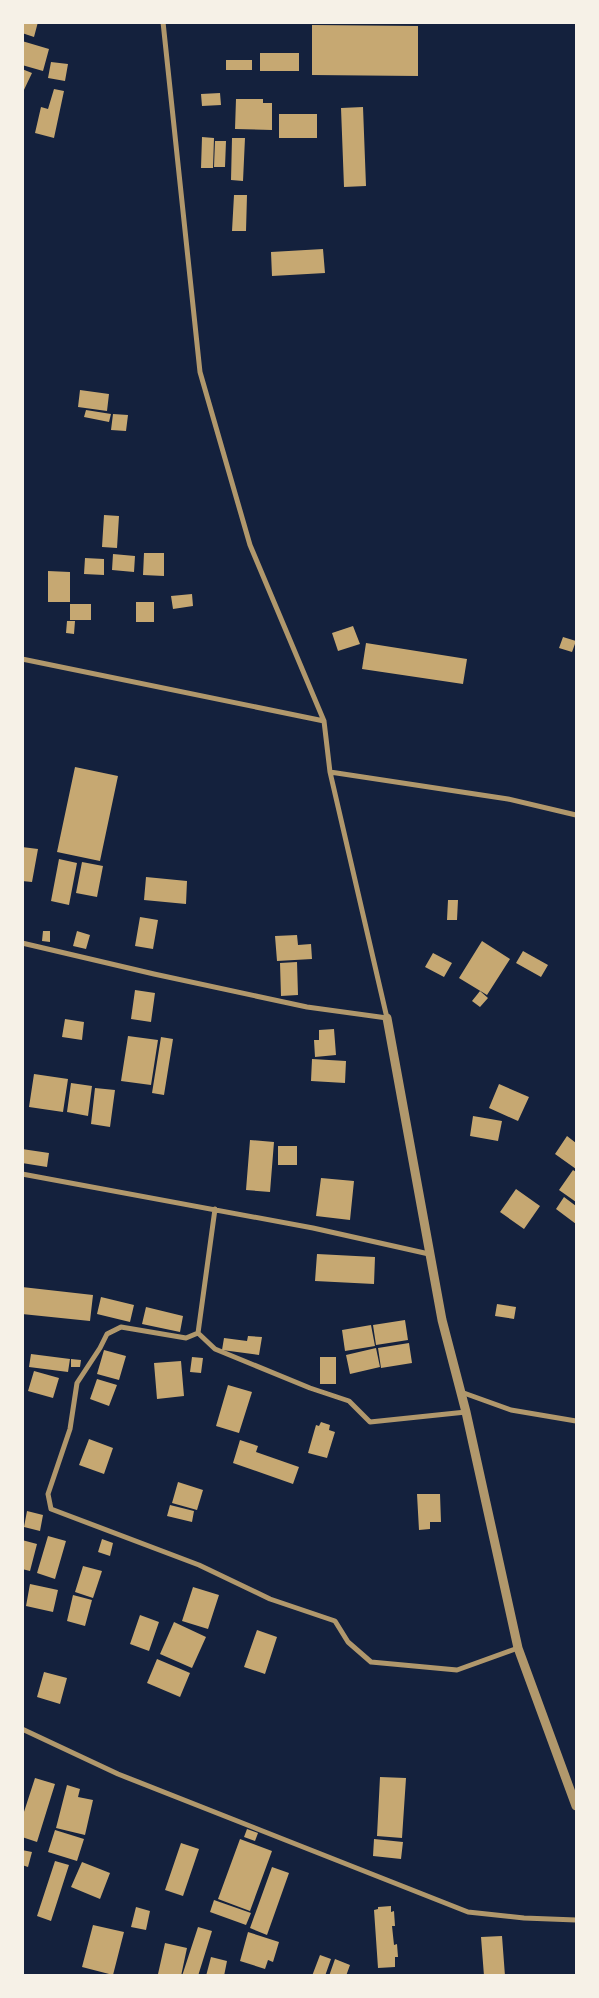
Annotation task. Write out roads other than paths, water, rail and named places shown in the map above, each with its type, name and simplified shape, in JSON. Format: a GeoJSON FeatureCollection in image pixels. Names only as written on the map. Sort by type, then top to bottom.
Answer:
{"type":"FeatureCollection","features":[{"type":"Feature","properties":{"kind":"street"},"geometry":{"type":"LineString","coordinates":[[163,22],[200,372],[250,545],[324,721],[330,772],[362,918],[388,1018],[442,1320],[466,1412],[518,1648],[576,1806]]}},
{"type":"Feature","properties":{"kind":"street"},"geometry":{"type":"LineString","coordinates":[[22,658],[324,721]]}},
{"type":"Feature","properties":{"kind":"street"},"geometry":{"type":"LineString","coordinates":[[330,772],[508,800],[576,815]]}},
{"type":"Feature","properties":{"kind":"street"},"geometry":{"type":"LineString","coordinates":[[22,943],[307,1008],[388,1018]]}},
{"type":"Feature","properties":{"kind":"street"},"geometry":{"type":"LineString","coordinates":[[22,1174],[215,1209],[429,1254]]}},
{"type":"Feature","properties":{"kind":"street"},"geometry":{"type":"LineString","coordinates":[[198,1334],[215,1209]]}},
{"type":"Feature","properties":{"kind":"street"},"geometry":{"type":"LineString","coordinates":[[198,1334],[186,1338],[121,1327],[107,1334],[77,1383],[70,1428],[48,1494],[51,1509],[200,1566],[270,1599],[335,1621],[348,1642],[371,1662],[457,1670],[518,1648]]}},
{"type":"Feature","properties":{"kind":"street"},"geometry":{"type":"LineString","coordinates":[[198,1334],[215,1349],[349,1401],[370,1422],[466,1412]]}},
{"type":"Feature","properties":{"kind":"street"},"geometry":{"type":"LineString","coordinates":[[460,1391],[511,1410],[576,1421]]}},
{"type":"Feature","properties":{"kind":"street"},"geometry":{"type":"LineString","coordinates":[[22,1729],[118,1774],[468,1912],[524,1918],[576,1920]]}}]}
